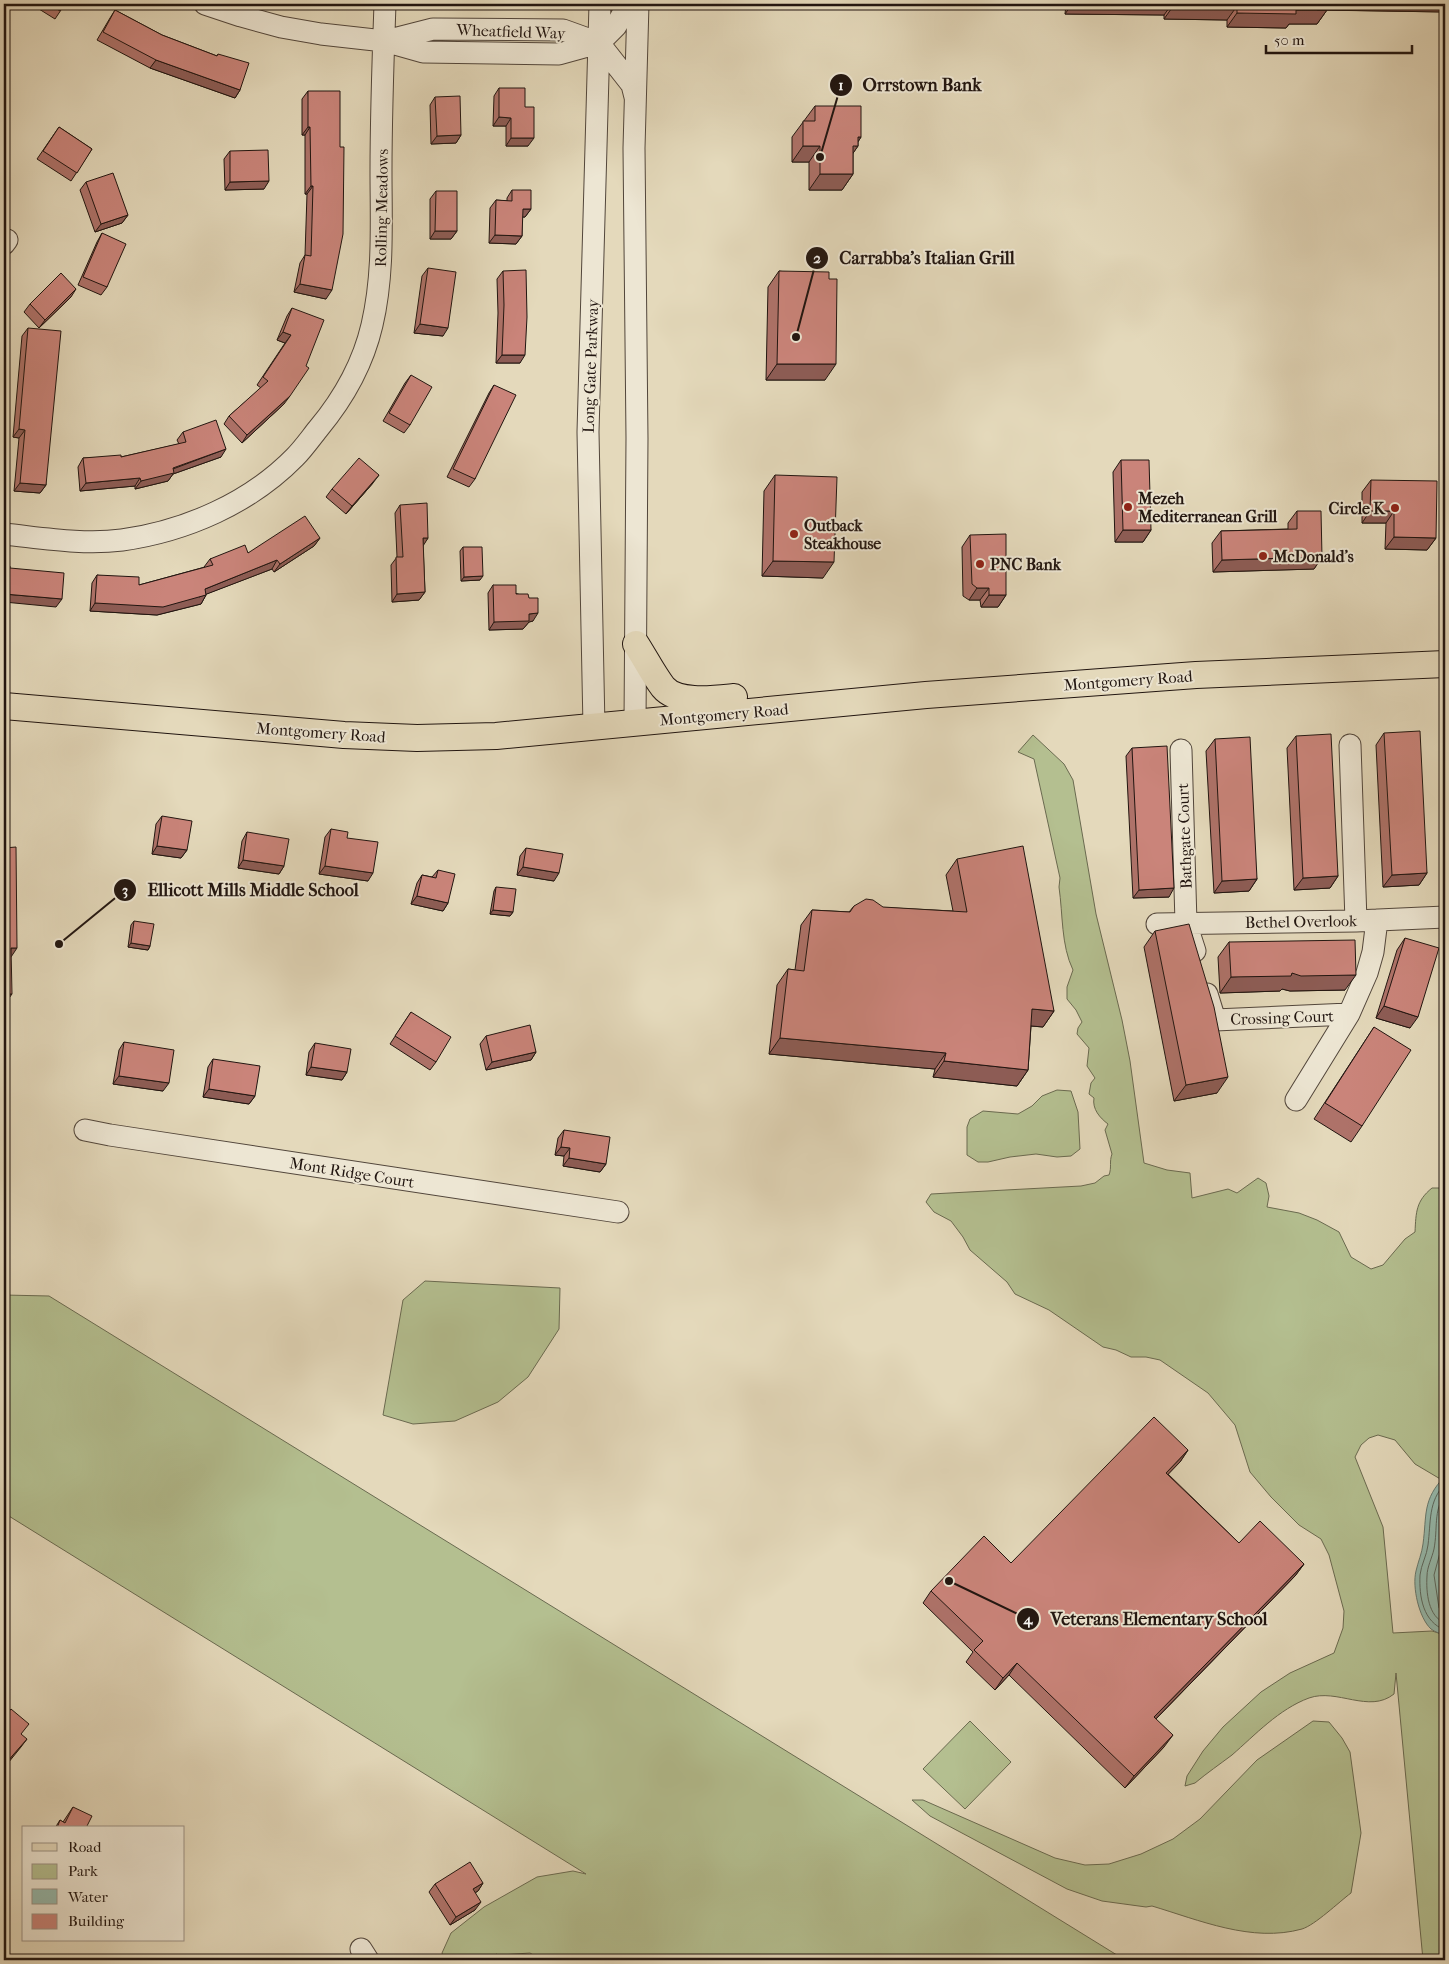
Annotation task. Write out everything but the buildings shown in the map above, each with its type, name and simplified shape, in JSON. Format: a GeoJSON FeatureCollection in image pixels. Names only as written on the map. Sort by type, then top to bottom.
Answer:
{"type":"FeatureCollection","features":[{"type":"Feature","properties":{"kind":"main road"},"geometry":{"type":"LineString","coordinates":[[636,644],[664,688],[677,697],[711,699],[913,679],[926,696]]}},
{"type":"Feature","properties":{"kind":"main road","name":"Montgomery Road"},"geometry":{"type":"LineString","coordinates":[[4,706],[335,734],[417,738],[496,736],[926,696],[1196,675],[1445,664]]}},
{"type":"Feature","properties":{"kind":"street","name":"Wheatfield Way"},"geometry":{"type":"LineString","coordinates":[[205,4],[281,27],[321,34],[384,41],[433,29],[562,30],[599,43]]}},
{"type":"Feature","properties":{"kind":"street","name":"Rolling Meadows"},"geometry":{"type":"LineString","coordinates":[[4,534],[78,541],[121,540],[159,533],[197,521],[260,486],[295,457],[328,417],[345,393],[366,348],[373,324],[382,257],[384,4]]}},
{"type":"Feature","properties":{"kind":"street","name":"Long Gate Parkway"},"geometry":{"type":"LineString","coordinates":[[594,727],[588,432],[600,4]]}},
{"type":"Feature","properties":{"kind":"street"},"geometry":{"type":"LineString","coordinates":[[635,723],[637,438],[634,148],[638,4]]}},
{"type":"Feature","properties":{"kind":"street"},"geometry":{"type":"LineString","coordinates":[[620,9],[616,26],[599,43],[632,85],[636,100]]}},
{"type":"Feature","properties":{"kind":"street"},"geometry":{"type":"LineString","coordinates":[[620,9],[638,42]]}},
{"type":"Feature","properties":{"kind":"street"},"geometry":{"type":"LineString","coordinates":[[598,91],[605,76],[638,42]]}},
{"type":"Feature","properties":{"kind":"street","name":"Crossing Court"},"geometry":{"type":"LineString","coordinates":[[1296,1100],[1349,1014],[1367,973],[1373,952],[1366,921],[1350,745]]}},
{"type":"Feature","properties":{"kind":"street","name":"Bathgate Court"},"geometry":{"type":"LineString","coordinates":[[1181,750],[1186,923]]}},
{"type":"Feature","properties":{"kind":"street","name":"Bethel Overlook"},"geometry":{"type":"LineString","coordinates":[[1157,924],[1366,921],[1445,917]]}},
{"type":"Feature","properties":{"kind":"street","name":"Crossing Court"},"geometry":{"type":"LineString","coordinates":[[1186,923],[1217,1029],[1349,1014]]}},
{"type":"Feature","properties":{"kind":"street","name":"Mont Ridge Court"},"geometry":{"type":"LineString","coordinates":[[85,1130],[618,1212]]}},
{"type":"Feature","properties":{"kind":"green space"},"geometry":{"type":"Polygon","coordinates":[[[1033,735],[1064,764],[1073,780],[1096,914],[1130,1061],[1144,1163],[1167,1170],[1190,1173],[1192,1198],[1228,1189],[1237,1193],[1258,1178],[1266,1183],[1269,1196],[1267,1207],[1299,1213],[1339,1232],[1351,1257],[1371,1269],[1383,1265],[1405,1239],[1415,1232],[1418,1207],[1427,1193],[1432,1188],[1445,1188],[1445,1476],[1442,1480],[1415,1464],[1395,1440],[1378,1435],[1369,1438],[1361,1445],[1355,1457],[1383,1527],[1393,1633],[1432,1631],[1445,1635],[1445,1960],[1423,1960],[1396,1673],[1394,1694],[1384,1700],[1374,1702],[1320,1696],[1298,1703],[1278,1716],[1195,1783],[1185,1786],[1187,1776],[1203,1751],[1223,1727],[1261,1692],[1290,1673],[1334,1653],[1343,1628],[1344,1611],[1329,1555],[1321,1539],[1299,1525],[1271,1497],[1250,1472],[1235,1425],[1208,1393],[1160,1360],[1146,1357],[1131,1357],[1116,1350],[1103,1347],[1049,1310],[1015,1294],[1007,1282],[970,1250],[951,1221],[934,1212],[926,1202],[931,1194],[1081,1186],[1095,1183],[1104,1176],[1109,1175],[1110,1172],[1112,1154],[1105,1130],[1108,1124],[1097,1113],[1094,1106],[1094,1098],[1089,1094],[1091,1083],[1095,1078],[1087,1066],[1089,1048],[1077,1034],[1082,1022],[1076,1010],[1067,999],[1067,987],[1073,970],[1064,940],[1059,887],[1060,878],[1034,759],[1018,752],[1033,735]]]}},
{"type":"Feature","properties":{"kind":"green space"},"geometry":{"type":"Polygon","coordinates":[[[1057,1090],[1071,1091],[1078,1112],[1080,1149],[1071,1156],[1057,1157],[1036,1154],[978,1162],[967,1155],[967,1127],[970,1119],[983,1111],[1018,1114],[1032,1106],[1042,1096],[1057,1090]]]}},
{"type":"Feature","properties":{"kind":"green space"},"geometry":{"type":"Polygon","coordinates":[[[425,1281],[560,1288],[559,1329],[528,1377],[498,1402],[455,1421],[413,1424],[383,1415],[403,1300],[425,1281]]]}},
{"type":"Feature","properties":{"kind":"green space"},"geometry":{"type":"Polygon","coordinates":[[[4,1295],[49,1296],[1125,1960],[542,1960],[530,1953],[501,1955],[495,1960],[444,1960],[442,1953],[451,1933],[484,1907],[537,1877],[573,1871],[586,1874],[4,1513],[4,1295]]]}},
{"type":"Feature","properties":{"kind":"green space"},"geometry":{"type":"Polygon","coordinates":[[[970,1721],[1011,1762],[965,1809],[923,1769],[970,1721]]]}},
{"type":"Feature","properties":{"kind":"green space"},"geometry":{"type":"Polygon","coordinates":[[[1313,1721],[1329,1722],[1350,1752],[1361,1833],[1351,1893],[1307,1927],[1283,1933],[1245,1932],[1207,1923],[1152,1906],[1146,1907],[1102,1901],[1067,1889],[930,1816],[912,1800],[923,1800],[1055,1858],[1085,1865],[1109,1864],[1141,1854],[1173,1839],[1200,1819],[1257,1760],[1313,1721]]]}},
{"type":"Feature","properties":{"kind":"water"},"geometry":{"type":"Polygon","coordinates":[[[1445,1476],[1445,1635],[1431,1629],[1423,1618],[1416,1593],[1415,1578],[1429,1500],[1445,1476]]]}},
{"type":"Feature","properties":{"kind":"place","name":"Orrstown Bank"},"geometry":{"type":"Point","coordinates":[820,157]}},
{"type":"Feature","properties":{"kind":"place","name":"Carrabba's Italian Grill"},"geometry":{"type":"Point","coordinates":[796,337]}},
{"type":"Feature","properties":{"kind":"place","name":"Mezeh Mediterranean Grill"},"geometry":{"type":"Point","coordinates":[1128,507]}},
{"type":"Feature","properties":{"kind":"place","name":"Circle K"},"geometry":{"type":"Point","coordinates":[1395,508]}},
{"type":"Feature","properties":{"kind":"place","name":"Outback Steakhouse"},"geometry":{"type":"Point","coordinates":[794,534]}},
{"type":"Feature","properties":{"kind":"place","name":"McDonald's"},"geometry":{"type":"Point","coordinates":[1263,556]}},
{"type":"Feature","properties":{"kind":"place","name":"PNC Bank"},"geometry":{"type":"Point","coordinates":[980,564]}},
{"type":"Feature","properties":{"kind":"place","name":"Ellicott Mills Middle School"},"geometry":{"type":"Point","coordinates":[59,944]}},
{"type":"Feature","properties":{"kind":"place","name":"Veterans Elementary School"},"geometry":{"type":"Point","coordinates":[949,1581]}}]}
